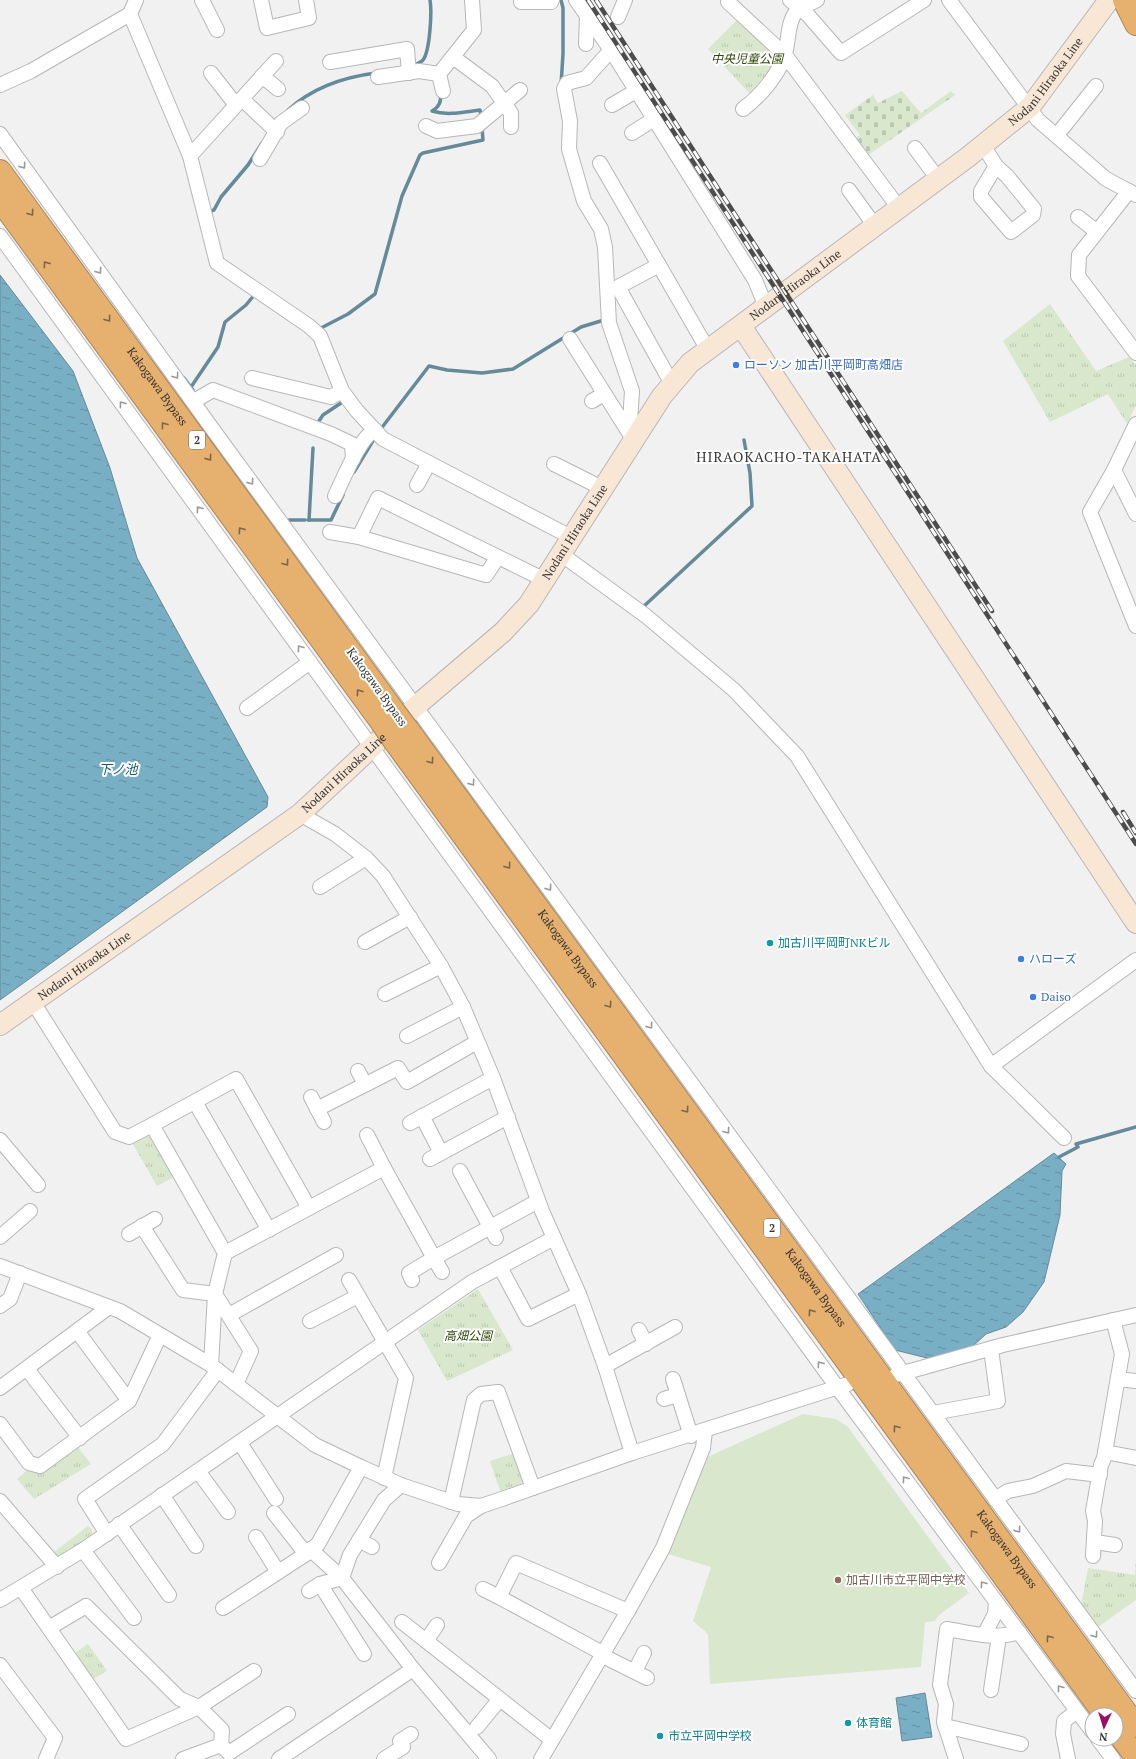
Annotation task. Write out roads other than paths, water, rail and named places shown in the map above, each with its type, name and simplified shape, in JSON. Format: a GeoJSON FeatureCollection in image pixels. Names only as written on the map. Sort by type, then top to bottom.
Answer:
{"type":"FeatureCollection","features":[{"type":"Feature","properties":{"kind":"highway"},"geometry":{"type":"LineString","coordinates":[[1124,0],[1136,24]]}},
{"type":"Feature","properties":{"kind":"highway","name":"Kakogawa Bypass"},"geometry":{"type":"LineString","coordinates":[[0,171],[387,717]]}},
{"type":"Feature","properties":{"kind":"highway","name":"Kakogawa Bypass"},"geometry":{"type":"LineString","coordinates":[[0,200],[387,717],[1136,1726]]}},
{"type":"Feature","properties":{"kind":"highway","name":"Kakogawa Bypass"},"geometry":{"type":"LineString","coordinates":[[401,736],[1099,1707]]}},
{"type":"Feature","properties":{"kind":"highway"},"geometry":{"type":"LineString","coordinates":[[1124,1741],[1136,1757]]}},
{"type":"Feature","properties":{"kind":"main road","name":"Nodani Hiraoka Line"},"geometry":{"type":"LineString","coordinates":[[0,1025],[300,814],[416,706],[503,632],[529,604],[633,439],[662,396],[690,363],[938,179],[1030,107],[1109,0]]}},
{"type":"Feature","properties":{"kind":"main road"},"geometry":{"type":"LineString","coordinates":[[741,326],[1136,923]]}},
{"type":"Feature","properties":{"kind":"street"},"geometry":{"type":"LineString","coordinates":[[0,85],[31,71],[130,14],[136,0]]}},
{"type":"Feature","properties":{"kind":"street"},"geometry":{"type":"LineString","coordinates":[[202,0],[217,30]]}},
{"type":"Feature","properties":{"kind":"street"},"geometry":{"type":"LineString","coordinates":[[261,0],[267,28],[309,18],[306,0]]}},
{"type":"Feature","properties":{"kind":"street"},"geometry":{"type":"LineString","coordinates":[[439,74],[474,30],[472,0]]}},
{"type":"Feature","properties":{"kind":"street"},"geometry":{"type":"LineString","coordinates":[[521,2],[551,2],[552,0]]}},
{"type":"Feature","properties":{"kind":"street"},"geometry":{"type":"LineString","coordinates":[[576,0],[611,50],[755,280],[766,307]]}},
{"type":"Feature","properties":{"kind":"street"},"geometry":{"type":"LineString","coordinates":[[618,17],[625,0]]}},
{"type":"Feature","properties":{"kind":"street"},"geometry":{"type":"LineString","coordinates":[[795,4],[817,0]]}},
{"type":"Feature","properties":{"kind":"street"},"geometry":{"type":"LineString","coordinates":[[795,4],[807,14],[842,54],[924,0]]}},
{"type":"Feature","properties":{"kind":"street"},"geometry":{"type":"LineString","coordinates":[[949,0],[1030,107],[1038,120],[1106,179],[1133,193],[1097,232],[1079,255],[1078,276],[1136,353]]}},
{"type":"Feature","properties":{"kind":"street"},"geometry":{"type":"LineString","coordinates":[[728,2],[785,56],[899,208]]}},
{"type":"Feature","properties":{"kind":"street"},"geometry":{"type":"LineString","coordinates":[[743,109],[753,102],[781,65],[785,56],[795,4]]}},
{"type":"Feature","properties":{"kind":"street"},"geometry":{"type":"LineString","coordinates":[[130,14],[190,156],[217,263],[309,326],[320,336],[342,391],[357,411],[383,439],[572,537]]}},
{"type":"Feature","properties":{"kind":"street"},"geometry":{"type":"LineString","coordinates":[[586,44],[587,16]]}},
{"type":"Feature","properties":{"kind":"street"},"geometry":{"type":"LineString","coordinates":[[330,62],[355,63],[407,49],[402,78]]}},
{"type":"Feature","properties":{"kind":"street"},"geometry":{"type":"LineString","coordinates":[[611,50],[586,78],[567,83],[564,89],[575,127],[571,158],[584,201],[600,229],[605,247],[609,324],[632,391],[630,422],[633,439]]}},
{"type":"Feature","properties":{"kind":"street"},"geometry":{"type":"LineString","coordinates":[[453,57],[492,86],[511,113],[510,127]]}},
{"type":"Feature","properties":{"kind":"street"},"geometry":{"type":"LineString","coordinates":[[190,156],[239,102],[256,77],[276,61]]}},
{"type":"Feature","properties":{"kind":"street"},"geometry":{"type":"LineString","coordinates":[[378,77],[402,78],[419,71],[439,74]]}},
{"type":"Feature","properties":{"kind":"street"},"geometry":{"type":"LineString","coordinates":[[211,73],[239,102],[277,132]]}},
{"type":"Feature","properties":{"kind":"street"},"geometry":{"type":"LineString","coordinates":[[439,74],[443,91]]}},
{"type":"Feature","properties":{"kind":"street"},"geometry":{"type":"LineString","coordinates":[[256,77],[278,89]]}},
{"type":"Feature","properties":{"kind":"street"},"geometry":{"type":"LineString","coordinates":[[1057,135],[1096,86]]}},
{"type":"Feature","properties":{"kind":"street"},"geometry":{"type":"LineString","coordinates":[[426,126],[437,131],[449,133],[477,126],[520,90]]}},
{"type":"Feature","properties":{"kind":"street"},"geometry":{"type":"LineString","coordinates":[[612,105],[636,91]]}},
{"type":"Feature","properties":{"kind":"street"},"geometry":{"type":"LineString","coordinates":[[260,159],[281,123],[302,108]]}},
{"type":"Feature","properties":{"kind":"street"},"geometry":{"type":"LineString","coordinates":[[632,133],[654,119]]}},
{"type":"Feature","properties":{"kind":"street"},"geometry":{"type":"LineString","coordinates":[[0,134],[194,401],[210,427],[416,706],[899,1374],[933,1413],[1136,1691]]}},
{"type":"Feature","properties":{"kind":"street"},"geometry":{"type":"LineString","coordinates":[[983,144],[996,166],[1007,176],[1034,208],[1033,215],[1011,232],[992,218],[981,197],[981,191],[996,166]]}},
{"type":"Feature","properties":{"kind":"street"},"geometry":{"type":"LineString","coordinates":[[915,148],[938,179]]}},
{"type":"Feature","properties":{"kind":"street"},"geometry":{"type":"LineString","coordinates":[[600,163],[618,181],[659,265],[708,350]]}},
{"type":"Feature","properties":{"kind":"street"},"geometry":{"type":"LineString","coordinates":[[849,190],[875,226]]}},
{"type":"Feature","properties":{"kind":"street"},"geometry":{"type":"LineString","coordinates":[[1078,217],[1097,232]]}},
{"type":"Feature","properties":{"kind":"street"},"geometry":{"type":"LineString","coordinates":[[0,236],[372,747],[842,1386],[996,1602],[1084,1720]]}},
{"type":"Feature","properties":{"kind":"street"},"geometry":{"type":"LineString","coordinates":[[659,265],[618,287],[672,384]]}},
{"type":"Feature","properties":{"kind":"street"},"geometry":{"type":"LineString","coordinates":[[571,348],[604,394],[633,439]]}},
{"type":"Feature","properties":{"kind":"street"},"geometry":{"type":"LineString","coordinates":[[252,378],[276,389],[331,397],[342,391]]}},
{"type":"Feature","properties":{"kind":"street"},"geometry":{"type":"LineString","coordinates":[[194,401],[213,390],[331,434],[352,444],[353,459]]}},
{"type":"Feature","properties":{"kind":"street"},"geometry":{"type":"LineString","coordinates":[[592,401],[604,394]]}},
{"type":"Feature","properties":{"kind":"street"},"geometry":{"type":"LineString","coordinates":[[1136,424],[1114,470],[1090,512],[1136,626]]}},
{"type":"Feature","properties":{"kind":"street"},"geometry":{"type":"LineString","coordinates":[[335,496],[353,459],[370,432],[375,430]]}},
{"type":"Feature","properties":{"kind":"street"},"geometry":{"type":"LineString","coordinates":[[417,485],[429,463]]}},
{"type":"Feature","properties":{"kind":"street"},"geometry":{"type":"LineString","coordinates":[[554,464],[602,488]]}},
{"type":"Feature","properties":{"kind":"street"},"geometry":{"type":"LineString","coordinates":[[1114,470],[1136,514]]}},
{"type":"Feature","properties":{"kind":"street"},"geometry":{"type":"LineString","coordinates":[[359,537],[378,498],[544,580]]}},
{"type":"Feature","properties":{"kind":"street"},"geometry":{"type":"LineString","coordinates":[[330,532],[359,537],[486,575],[498,557]]}},
{"type":"Feature","properties":{"kind":"street"},"geometry":{"type":"LineString","coordinates":[[561,554],[646,616],[734,690],[797,756],[991,1066],[1064,1138]]}},
{"type":"Feature","properties":{"kind":"street"},"geometry":{"type":"LineString","coordinates":[[247,708],[268,702],[310,662]]}},
{"type":"Feature","properties":{"kind":"street"},"geometry":{"type":"LineString","coordinates":[[300,814],[335,834],[366,858],[383,876],[441,966],[463,1007],[493,1078],[538,1201],[579,1294],[605,1366],[632,1454]]}},
{"type":"Feature","properties":{"kind":"street"},"geometry":{"type":"LineString","coordinates":[[320,887],[366,858]]}},
{"type":"Feature","properties":{"kind":"street"},"geometry":{"type":"LineString","coordinates":[[365,942],[410,917]]}},
{"type":"Feature","properties":{"kind":"street"},"geometry":{"type":"LineString","coordinates":[[991,1066],[1136,960]]}},
{"type":"Feature","properties":{"kind":"street"},"geometry":{"type":"LineString","coordinates":[[385,994],[441,966]]}},
{"type":"Feature","properties":{"kind":"street"},"geometry":{"type":"LineString","coordinates":[[33,1002],[115,1132],[129,1136],[236,1079],[308,1208]]}},
{"type":"Feature","properties":{"kind":"street"},"geometry":{"type":"LineString","coordinates":[[407,1036],[463,1007]]}},
{"type":"Feature","properties":{"kind":"street"},"geometry":{"type":"LineString","coordinates":[[324,1122],[314,1103],[365,1084],[398,1068],[407,1082],[477,1042]]}},
{"type":"Feature","properties":{"kind":"street"},"geometry":{"type":"LineString","coordinates":[[358,1071],[365,1084]]}},
{"type":"Feature","properties":{"kind":"street"},"geometry":{"type":"LineString","coordinates":[[493,1078],[416,1120],[435,1156],[508,1117]]}},
{"type":"Feature","properties":{"kind":"street"},"geometry":{"type":"LineString","coordinates":[[195,1102],[269,1230]]}},
{"type":"Feature","properties":{"kind":"street"},"geometry":{"type":"LineString","coordinates":[[106,1534],[85,1499],[163,1444],[214,1368],[215,1294],[225,1253],[152,1125]]}},
{"type":"Feature","properties":{"kind":"street"},"geometry":{"type":"LineString","coordinates":[[366,1135],[442,1272]]}},
{"type":"Feature","properties":{"kind":"street"},"geometry":{"type":"LineString","coordinates":[[0,1140],[20,1155],[38,1185]]}},
{"type":"Feature","properties":{"kind":"street"},"geometry":{"type":"LineString","coordinates":[[225,1253],[384,1168]]}},
{"type":"Feature","properties":{"kind":"street"},"geometry":{"type":"LineString","coordinates":[[460,1171],[493,1233]]}},
{"type":"Feature","properties":{"kind":"street"},"geometry":{"type":"LineString","coordinates":[[412,1280],[409,1273],[434,1258],[493,1233],[538,1201]]}},
{"type":"Feature","properties":{"kind":"street"},"geometry":{"type":"LineString","coordinates":[[0,1237],[30,1211]]}},
{"type":"Feature","properties":{"kind":"street"},"geometry":{"type":"LineString","coordinates":[[129,1234],[155,1219]]}},
{"type":"Feature","properties":{"kind":"street"},"geometry":{"type":"LineString","coordinates":[[142,1226],[183,1290],[215,1294]]}},
{"type":"Feature","properties":{"kind":"street"},"geometry":{"type":"LineString","coordinates":[[0,1600],[83,1550],[277,1418],[472,1282],[554,1238]]}},
{"type":"Feature","properties":{"kind":"street"},"geometry":{"type":"LineString","coordinates":[[228,1315],[310,1264],[336,1255]]}},
{"type":"Feature","properties":{"kind":"street"},"geometry":{"type":"LineString","coordinates":[[0,1266],[120,1311],[214,1368],[277,1418],[315,1445],[401,1486],[451,1502],[481,1506]]}},
{"type":"Feature","properties":{"kind":"street"},"geometry":{"type":"LineString","coordinates":[[500,1267],[528,1319],[579,1294]]}},
{"type":"Feature","properties":{"kind":"street"},"geometry":{"type":"LineString","coordinates":[[0,1306],[10,1299],[20,1273]]}},
{"type":"Feature","properties":{"kind":"street"},"geometry":{"type":"LineString","coordinates":[[349,1280],[406,1378],[384,1478]]}},
{"type":"Feature","properties":{"kind":"street"},"geometry":{"type":"LineString","coordinates":[[215,1294],[251,1351],[236,1384]]}},
{"type":"Feature","properties":{"kind":"street"},"geometry":{"type":"LineString","coordinates":[[310,1321],[358,1296]]}},
{"type":"Feature","properties":{"kind":"street"},"geometry":{"type":"LineString","coordinates":[[0,1388],[109,1307]]}},
{"type":"Feature","properties":{"kind":"street"},"geometry":{"type":"LineString","coordinates":[[899,1374],[991,1349],[1136,1315]]}},
{"type":"Feature","properties":{"kind":"street"},"geometry":{"type":"LineString","coordinates":[[1113,1320],[1122,1354],[1105,1452],[1092,1511],[1095,1521],[1094,1549],[1114,1545]]}},
{"type":"Feature","properties":{"kind":"street"},"geometry":{"type":"LineString","coordinates":[[605,1366],[676,1328]]}},
{"type":"Feature","properties":{"kind":"street"},"geometry":{"type":"LineString","coordinates":[[639,1330],[646,1344]]}},
{"type":"Feature","properties":{"kind":"street"},"geometry":{"type":"LineString","coordinates":[[77,1331],[129,1401]]}},
{"type":"Feature","properties":{"kind":"street"},"geometry":{"type":"LineString","coordinates":[[0,1424],[5,1441],[29,1463],[40,1466],[129,1401],[160,1335]]}},
{"type":"Feature","properties":{"kind":"street"},"geometry":{"type":"LineString","coordinates":[[933,1413],[998,1400],[991,1349]]}},
{"type":"Feature","properties":{"kind":"street"},"geometry":{"type":"LineString","coordinates":[[27,1369],[80,1438]]}},
{"type":"Feature","properties":{"kind":"street"},"geometry":{"type":"LineString","coordinates":[[541,1759],[603,1655],[663,1548],[703,1448],[698,1433],[678,1395],[673,1379]]}},
{"type":"Feature","properties":{"kind":"street"},"geometry":{"type":"LineString","coordinates":[[1118,1379],[1136,1381]]}},
{"type":"Feature","properties":{"kind":"street"},"geometry":{"type":"LineString","coordinates":[[438,1563],[466,1516],[481,1506],[632,1454],[842,1386]]}},
{"type":"Feature","properties":{"kind":"street"},"geometry":{"type":"LineString","coordinates":[[451,1502],[474,1400],[481,1394],[498,1392],[533,1488]]}},
{"type":"Feature","properties":{"kind":"street"},"geometry":{"type":"LineString","coordinates":[[664,1399],[678,1395]]}},
{"type":"Feature","properties":{"kind":"street"},"geometry":{"type":"LineString","coordinates":[[240,1443],[275,1506],[308,1551],[342,1578],[413,1669],[489,1759]]}},
{"type":"Feature","properties":{"kind":"street"},"geometry":{"type":"LineString","coordinates":[[1105,1452],[1136,1458]]}},
{"type":"Feature","properties":{"kind":"street"},"geometry":{"type":"LineString","coordinates":[[223,1608],[318,1544],[361,1467]]}},
{"type":"Feature","properties":{"kind":"street"},"geometry":{"type":"LineString","coordinates":[[198,1471],[228,1512]]}},
{"type":"Feature","properties":{"kind":"street"},"geometry":{"type":"LineString","coordinates":[[995,1499],[1008,1492],[1033,1486],[1066,1471],[1100,1475]]}},
{"type":"Feature","properties":{"kind":"street"},"geometry":{"type":"LineString","coordinates":[[342,1578],[350,1555],[384,1500],[401,1486]]}},
{"type":"Feature","properties":{"kind":"street"},"geometry":{"type":"LineString","coordinates":[[162,1495],[196,1546]]}},
{"type":"Feature","properties":{"kind":"street"},"geometry":{"type":"LineString","coordinates":[[0,1501],[57,1567]]}},
{"type":"Feature","properties":{"kind":"street"},"geometry":{"type":"LineString","coordinates":[[120,1524],[169,1595]]}},
{"type":"Feature","properties":{"kind":"street"},"geometry":{"type":"LineString","coordinates":[[256,1537],[278,1572]]}},
{"type":"Feature","properties":{"kind":"street"},"geometry":{"type":"LineString","coordinates":[[359,1540],[372,1547]]}},
{"type":"Feature","properties":{"kind":"street"},"geometry":{"type":"LineString","coordinates":[[83,1550],[134,1618]]}},
{"type":"Feature","properties":{"kind":"street"},"geometry":{"type":"LineString","coordinates":[[499,1597],[516,1563],[628,1611]]}},
{"type":"Feature","properties":{"kind":"street"},"geometry":{"type":"LineString","coordinates":[[342,1578],[315,1588],[364,1654]]}},
{"type":"Feature","properties":{"kind":"street"},"geometry":{"type":"LineString","coordinates":[[21,1588],[126,1739],[199,1707],[254,1671]]}},
{"type":"Feature","properties":{"kind":"street"},"geometry":{"type":"LineString","coordinates":[[483,1589],[641,1675],[644,1653]]}},
{"type":"Feature","properties":{"kind":"street"},"geometry":{"type":"LineString","coordinates":[[984,1635],[995,1614],[996,1602]]}},
{"type":"Feature","properties":{"kind":"street"},"geometry":{"type":"LineString","coordinates":[[49,1628],[86,1606],[180,1699],[199,1707],[222,1730],[229,1752]]}},
{"type":"Feature","properties":{"kind":"street"},"geometry":{"type":"LineString","coordinates":[[402,1622],[499,1700],[552,1740]]}},
{"type":"Feature","properties":{"kind":"street"},"geometry":{"type":"LineString","coordinates":[[426,1641],[437,1625]]}},
{"type":"Feature","properties":{"kind":"street"},"geometry":{"type":"LineString","coordinates":[[956,1759],[945,1726],[946,1704],[940,1685],[947,1629],[999,1636],[1007,1636],[1019,1632]]}},
{"type":"Feature","properties":{"kind":"street"},"geometry":{"type":"LineString","coordinates":[[990,1690],[999,1636]]}},
{"type":"Feature","properties":{"kind":"street"},"geometry":{"type":"LineString","coordinates":[[0,1665],[55,1738],[46,1759]]}},
{"type":"Feature","properties":{"kind":"street"},"geometry":{"type":"LineString","coordinates":[[279,1759],[328,1732],[380,1700],[413,1669]]}},
{"type":"Feature","properties":{"kind":"street"},"geometry":{"type":"LineString","coordinates":[[477,1727],[499,1700]]}},
{"type":"Feature","properties":{"kind":"street"},"geometry":{"type":"LineString","coordinates":[[1068,1759],[1063,1734],[1064,1721],[1077,1711]]}},
{"type":"Feature","properties":{"kind":"street"},"geometry":{"type":"LineString","coordinates":[[174,1759],[178,1757],[183,1759],[229,1752],[288,1714]]}},
{"type":"Feature","properties":{"kind":"street"},"geometry":{"type":"LineString","coordinates":[[945,1726],[1021,1744]]}},
{"type":"Feature","properties":{"kind":"street"},"geometry":{"type":"LineString","coordinates":[[384,1759],[403,1747],[400,1741],[411,1734]]}},
{"type":"Feature","properties":{"kind":"street"},"geometry":{"type":"LineString","coordinates":[[1104,1747],[1113,1759]]}},
{"type":"Feature","properties":{"kind":"water","name":"下ノ池"},"geometry":{"type":"Polygon","coordinates":[[[0,275],[73,371],[110,468],[137,558],[268,797],[267,807],[0,1000],[0,275]]]}},
{"type":"Feature","properties":{"kind":"water"},"geometry":{"type":"Polygon","coordinates":[[[1054,1153],[1066,1164],[1062,1171],[1060,1215],[1044,1282],[1023,1312],[1006,1327],[986,1334],[972,1347],[931,1359],[895,1350],[858,1294],[1054,1153]]]}},
{"type":"Feature","properties":{"kind":"water"},"geometry":{"type":"Polygon","coordinates":[[[925,1693],[932,1737],[902,1741],[896,1698],[925,1693]]]}},
{"type":"Feature","properties":{"kind":"waterway"},"geometry":{"type":"LineString","coordinates":[[415,65],[423,60],[429,40],[431,21],[430,0]]}},
{"type":"Feature","properties":{"kind":"waterway"},"geometry":{"type":"LineString","coordinates":[[561,0],[563,8],[563,54],[561,85]]}},
{"type":"Feature","properties":{"kind":"waterway"},"geometry":{"type":"LineString","coordinates":[[288,110],[297,102],[329,85],[352,77],[376,73]]}},
{"type":"Feature","properties":{"kind":"waterway"},"geometry":{"type":"LineString","coordinates":[[440,94],[441,99],[439,104],[432,111],[462,113],[480,110],[481,117]]}},
{"type":"Feature","properties":{"kind":"waterway"},"geometry":{"type":"LineString","coordinates":[[321,328],[348,314],[375,294],[402,196],[420,155],[423,153],[483,140],[482,127]]}},
{"type":"Feature","properties":{"kind":"waterway"},"geometry":{"type":"LineString","coordinates":[[208,212],[214,210],[221,197],[248,165],[262,143]]}},
{"type":"Feature","properties":{"kind":"waterway"},"geometry":{"type":"LineString","coordinates":[[191,387],[218,347],[225,322],[246,305],[255,294]]}},
{"type":"Feature","properties":{"kind":"waterway"},"geometry":{"type":"LineString","coordinates":[[380,430],[429,366],[447,370],[482,373],[513,369],[581,327],[604,320]]}},
{"type":"Feature","properties":{"kind":"waterway"},"geometry":{"type":"LineString","coordinates":[[184,378],[193,390]]}},
{"type":"Feature","properties":{"kind":"waterway"},"geometry":{"type":"LineString","coordinates":[[319,421],[323,415],[341,403]]}},
{"type":"Feature","properties":{"kind":"waterway"},"geometry":{"type":"LineString","coordinates":[[354,472],[374,439]]}},
{"type":"Feature","properties":{"kind":"waterway"},"geometry":{"type":"LineString","coordinates":[[643,607],[752,506],[750,473],[744,440]]}},
{"type":"Feature","properties":{"kind":"waterway"},"geometry":{"type":"LineString","coordinates":[[309,520],[313,448]]}},
{"type":"Feature","properties":{"kind":"waterway"},"geometry":{"type":"LineString","coordinates":[[308,520],[331,520],[343,495]]}},
{"type":"Feature","properties":{"kind":"waterway"},"geometry":{"type":"LineString","coordinates":[[289,520],[305,520]]}},
{"type":"Feature","properties":{"kind":"waterway"},"geometry":{"type":"LineString","coordinates":[[1059,1157],[1078,1147],[1076,1144],[1136,1127]]}},
{"type":"Feature","properties":{"kind":"railway"},"geometry":{"type":"LineString","coordinates":[[588,0],[1136,844]]}},
{"type":"Feature","properties":{"kind":"railway"},"geometry":{"type":"LineString","coordinates":[[596,0],[992,611]]}},
{"type":"Feature","properties":{"kind":"railway"},"geometry":{"type":"LineString","coordinates":[[1123,812],[1136,833]]}},
{"type":"Feature","properties":{"kind":"place","name":"ローソン 加古川平岡町高畑店"},"geometry":{"type":"Point","coordinates":[736,365]}},
{"type":"Feature","properties":{"kind":"place","name":"加古川平岡町NKビル"},"geometry":{"type":"Point","coordinates":[770,943]}},
{"type":"Feature","properties":{"kind":"place","name":"ハローズ"},"geometry":{"type":"Point","coordinates":[1021,959]}},
{"type":"Feature","properties":{"kind":"place","name":"Daiso"},"geometry":{"type":"Point","coordinates":[1033,997]}},
{"type":"Feature","properties":{"kind":"place","name":"加古川市立平岡中学校"},"geometry":{"type":"Point","coordinates":[838,1580]}},
{"type":"Feature","properties":{"kind":"place","name":"体育館"},"geometry":{"type":"Point","coordinates":[848,1723]}},
{"type":"Feature","properties":{"kind":"place","name":"市立平岡中学校"},"geometry":{"type":"Point","coordinates":[660,1736]}},
{"type":"Feature","properties":{"kind":"district","name":"HIRAOKACHO-TAKAHATA"},"geometry":{"type":"Point","coordinates":[789,457]}},
{"type":"Feature","properties":{"kind":"park label","name":"中央児童公園"},"geometry":{"type":"Point","coordinates":[747,59]}},
{"type":"Feature","properties":{"kind":"park label","name":"高畑公園"},"geometry":{"type":"Point","coordinates":[468,1336]}}]}
